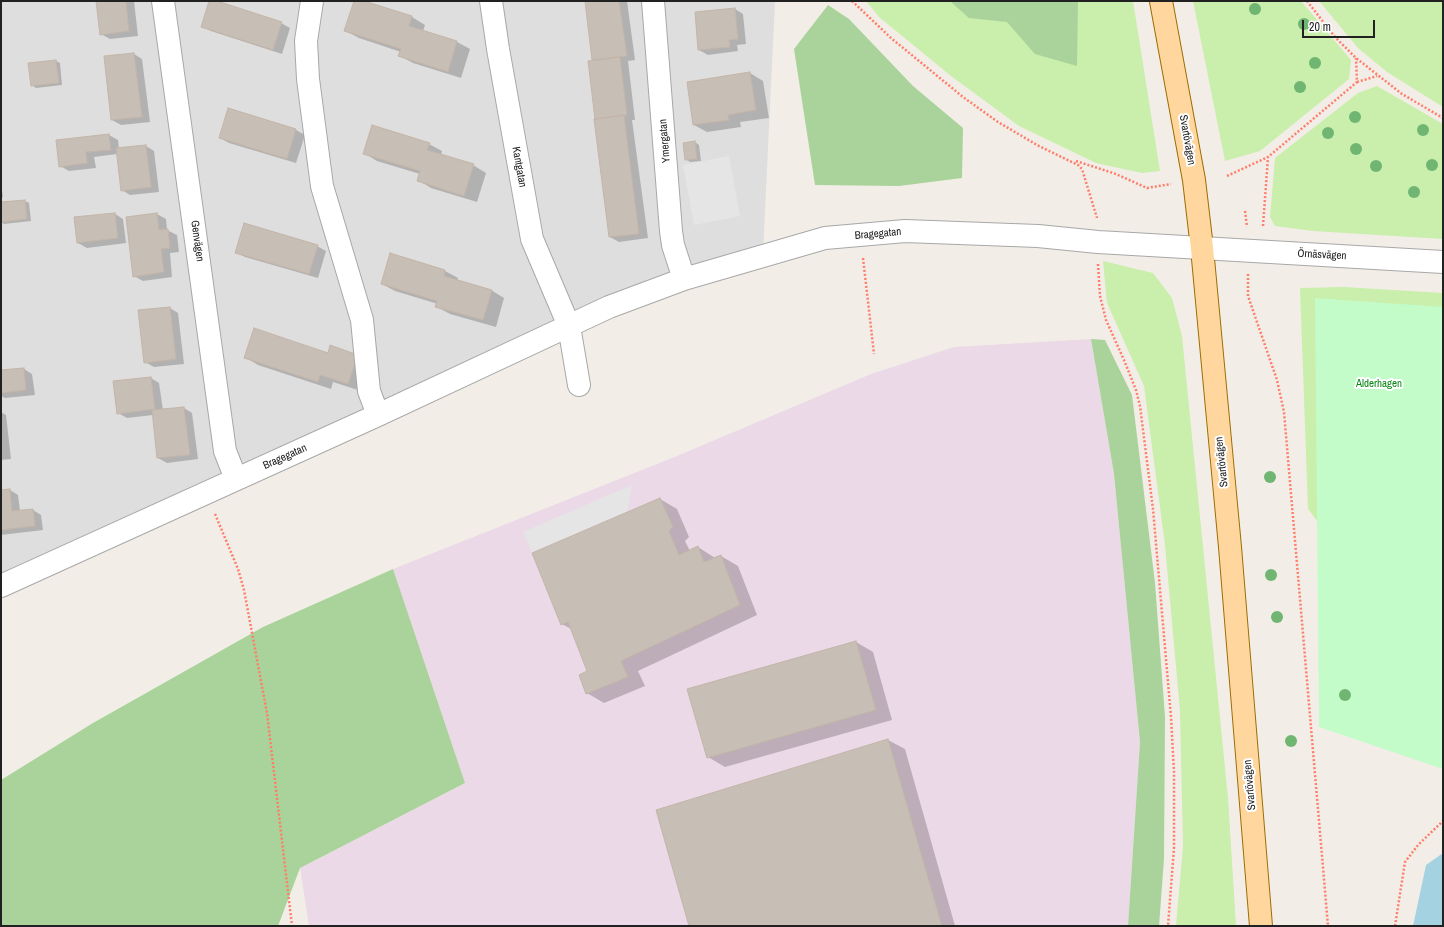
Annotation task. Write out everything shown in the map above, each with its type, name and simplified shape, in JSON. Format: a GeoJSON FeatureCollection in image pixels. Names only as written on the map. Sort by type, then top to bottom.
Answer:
{"type":"FeatureCollection","features":[{"type":"Feature","properties":{"kind":"main road","name":"Svartövägen"},"geometry":{"type":"LineString","coordinates":[[1162,1],[1194,180],[1202,248],[1230,547],[1261,926]]}},
{"type":"Feature","properties":{"kind":"street","name":"Genvägen"},"geometry":{"type":"LineString","coordinates":[[163,1],[225,451],[236,479]]}},
{"type":"Feature","properties":{"kind":"street"},"geometry":{"type":"LineString","coordinates":[[312,1],[306,41],[308,80],[322,186],[362,320],[369,391],[378,415]]}},
{"type":"Feature","properties":{"kind":"street","name":"Kantgatan"},"geometry":{"type":"LineString","coordinates":[[491,1],[498,49],[532,239],[569,326]]}},
{"type":"Feature","properties":{"kind":"street","name":"Ymergatan"},"geometry":{"type":"LineString","coordinates":[[653,1],[671,231],[673,245],[684,279]]}},
{"type":"Feature","properties":{"kind":"street","name":"Bragegatan"},"geometry":{"type":"LineString","coordinates":[[1,586],[641,294],[684,279],[825,238],[905,231],[1038,236],[1098,242],[1202,248]]}},
{"type":"Feature","properties":{"kind":"street","name":"Örnäsvägen"},"geometry":{"type":"LineString","coordinates":[[1202,248],[1443,262]]}},
{"type":"Feature","properties":{"kind":"street"},"geometry":{"type":"LineString","coordinates":[[569,326],[579,385]]}},
{"type":"Feature","properties":{"kind":"path"},"geometry":{"type":"LineString","coordinates":[[852,1],[891,38],[963,97],[998,122],[1038,145],[1072,160],[1116,174],[1147,188],[1194,180]]}},
{"type":"Feature","properties":{"kind":"path"},"geometry":{"type":"LineString","coordinates":[[1307,1],[1335,37],[1356,58],[1402,94],[1443,118]]}},
{"type":"Feature","properties":{"kind":"path"},"geometry":{"type":"LineString","coordinates":[[1356,58],[1356,82]]}},
{"type":"Feature","properties":{"kind":"path"},"geometry":{"type":"LineString","coordinates":[[1227,176],[1268,157],[1356,82],[1378,76]]}},
{"type":"Feature","properties":{"kind":"path"},"geometry":{"type":"LineString","coordinates":[[1263,226],[1268,157]]}},
{"type":"Feature","properties":{"kind":"path"},"geometry":{"type":"LineString","coordinates":[[1072,160],[1082,169],[1098,220],[1100,296],[1106,320],[1136,390],[1140,406],[1153,509],[1172,717],[1174,772],[1174,848],[1168,926]]}},
{"type":"Feature","properties":{"kind":"path"},"geometry":{"type":"LineString","coordinates":[[1245,211],[1248,296],[1277,380],[1284,412],[1328,926]]}},
{"type":"Feature","properties":{"kind":"path"},"geometry":{"type":"LineString","coordinates":[[860,235],[874,354]]}},
{"type":"Feature","properties":{"kind":"path"},"geometry":{"type":"LineString","coordinates":[[207,493],[238,569],[244,590],[267,713],[292,926]]}},
{"type":"Feature","properties":{"kind":"path"},"geometry":{"type":"LineString","coordinates":[[1395,926],[1405,862],[1418,845],[1443,822]]}},
{"type":"Feature","properties":{"kind":"shaded area"},"geometry":{"type":"Polygon","coordinates":[[[1,1],[775,1],[763,253],[376,412],[1,585],[1,1]]]}},
{"type":"Feature","properties":{"kind":"shaded area"},"geometry":{"type":"Polygon","coordinates":[[[729,156],[740,216],[694,225],[683,165],[729,156]]]}},
{"type":"Feature","properties":{"kind":"shaded area"},"geometry":{"type":"Polygon","coordinates":[[[1091,339],[1114,474],[1140,742],[1128,926],[309,926],[300,868],[465,783],[393,569],[677,456],[871,374],[954,347],[1091,339]]]}},
{"type":"Feature","properties":{"kind":"shaded area"},"geometry":{"type":"Polygon","coordinates":[[[632,485],[627,512],[532,553],[523,532],[632,485]]]}},
{"type":"Feature","properties":{"kind":"green space"},"geometry":{"type":"Polygon","coordinates":[[[866,1],[1133,1],[1160,171],[1142,173],[1096,163],[1019,126],[951,76],[879,17],[866,1]]]}},
{"type":"Feature","properties":{"kind":"green space"},"geometry":{"type":"Polygon","coordinates":[[[950,1],[1078,1],[1077,66],[1035,54],[1007,22],[969,18],[950,1]]]}},
{"type":"Feature","properties":{"kind":"green space"},"geometry":{"type":"Polygon","coordinates":[[[1193,1],[1301,1],[1351,60],[1349,79],[1260,151],[1225,161],[1193,1]]]}},
{"type":"Feature","properties":{"kind":"green space"},"geometry":{"type":"Polygon","coordinates":[[[1319,1],[1443,1],[1443,107],[1387,72],[1358,48],[1319,1]]]}},
{"type":"Feature","properties":{"kind":"green space"},"geometry":{"type":"Polygon","coordinates":[[[828,5],[849,19],[913,86],[963,128],[962,178],[899,186],[815,185],[794,49],[828,5]]]}},
{"type":"Feature","properties":{"kind":"green space"},"geometry":{"type":"Polygon","coordinates":[[[1377,86],[1443,124],[1443,239],[1313,231],[1275,226],[1270,217],[1275,158],[1358,93],[1377,86]]]}},
{"type":"Feature","properties":{"kind":"green space"},"geometry":{"type":"Polygon","coordinates":[[[1103,261],[1153,273],[1172,298],[1182,336],[1228,798],[1236,926],[1176,926],[1183,846],[1180,711],[1165,545],[1144,386],[1107,303],[1103,261]]]}},
{"type":"Feature","properties":{"kind":"green space"},"geometry":{"type":"Polygon","coordinates":[[[1344,287],[1443,293],[1443,457],[1325,531],[1308,509],[1300,288],[1344,287]]]}},
{"type":"Feature","properties":{"kind":"green space","name":"Alderhagen"},"geometry":{"type":"Polygon","coordinates":[[[1315,298],[1443,307],[1443,769],[1319,727],[1315,298]]]}},
{"type":"Feature","properties":{"kind":"green space"},"geometry":{"type":"Polygon","coordinates":[[[1091,339],[1105,340],[1132,395],[1155,583],[1165,717],[1164,859],[1159,926],[1128,926],[1140,742],[1114,474],[1091,339]]]}},
{"type":"Feature","properties":{"kind":"green space"},"geometry":{"type":"Polygon","coordinates":[[[393,569],[465,783],[300,868],[278,926],[1,926],[1,780],[93,723],[263,627],[393,569]]]}},
{"type":"Feature","properties":{"kind":"water"},"geometry":{"type":"Polygon","coordinates":[[[1443,853],[1443,926],[1413,926],[1426,865],[1443,853]]]}},
{"type":"Feature","properties":{"kind":"building"},"geometry":{"type":"Polygon","coordinates":[[[96,1],[126,1],[129,31],[100,35],[96,1]]]}},
{"type":"Feature","properties":{"kind":"building"},"geometry":{"type":"Polygon","coordinates":[[[209,1],[217,1],[282,22],[273,50],[201,27],[209,1]]]}},
{"type":"Feature","properties":{"kind":"building"},"geometry":{"type":"Polygon","coordinates":[[[354,1],[364,1],[412,16],[409,26],[457,41],[448,72],[398,56],[401,49],[344,31],[354,1]]]}},
{"type":"Feature","properties":{"kind":"building"},"geometry":{"type":"Polygon","coordinates":[[[585,1],[619,1],[627,56],[592,60],[585,1]]]}},
{"type":"Feature","properties":{"kind":"building"},"geometry":{"type":"Polygon","coordinates":[[[735,8],[738,39],[729,40],[730,47],[698,50],[695,12],[735,8]]]}},
{"type":"Feature","properties":{"kind":"building"},"geometry":{"type":"Polygon","coordinates":[[[134,53],[142,117],[111,120],[104,56],[134,53]]]}},
{"type":"Feature","properties":{"kind":"building"},"geometry":{"type":"Polygon","coordinates":[[[620,57],[627,115],[595,119],[588,61],[620,57]]]}},
{"type":"Feature","properties":{"kind":"building"},"geometry":{"type":"Polygon","coordinates":[[[56,60],[59,83],[31,86],[28,63],[56,60]]]}},
{"type":"Feature","properties":{"kind":"building"},"geometry":{"type":"Polygon","coordinates":[[[750,72],[756,110],[728,115],[729,120],[693,125],[687,82],[750,72]]]}},
{"type":"Feature","properties":{"kind":"building"},"geometry":{"type":"Polygon","coordinates":[[[228,108],[296,129],[287,159],[219,138],[228,108]]]}},
{"type":"Feature","properties":{"kind":"building"},"geometry":{"type":"Polygon","coordinates":[[[624,115],[639,234],[609,237],[594,119],[624,115]]]}},
{"type":"Feature","properties":{"kind":"building"},"geometry":{"type":"Polygon","coordinates":[[[372,125],[430,143],[427,150],[474,164],[464,196],[417,181],[420,171],[363,154],[372,125]]]}},
{"type":"Feature","properties":{"kind":"building"},"geometry":{"type":"Polygon","coordinates":[[[109,134],[111,150],[86,152],[87,163],[59,167],[56,140],[109,134]]]}},
{"type":"Feature","properties":{"kind":"building"},"geometry":{"type":"Polygon","coordinates":[[[695,141],[697,159],[685,160],[683,143],[695,141]]]}},
{"type":"Feature","properties":{"kind":"building"},"geometry":{"type":"Polygon","coordinates":[[[146,145],[151,187],[121,191],[116,148],[146,145]]]}},
{"type":"Feature","properties":{"kind":"building"},"geometry":{"type":"Polygon","coordinates":[[[25,200],[27,219],[1,222],[1,202],[25,200]]]}},
{"type":"Feature","properties":{"kind":"building"},"geometry":{"type":"Polygon","coordinates":[[[115,213],[118,238],[77,243],[74,217],[115,213]]]}},
{"type":"Feature","properties":{"kind":"building"},"geometry":{"type":"Polygon","coordinates":[[[157,213],[159,230],[168,229],[170,248],[161,249],[164,272],[133,277],[126,217],[157,213]]]}},
{"type":"Feature","properties":{"kind":"building"},"geometry":{"type":"Polygon","coordinates":[[[244,223],[318,245],[309,274],[235,253],[244,223]]]}},
{"type":"Feature","properties":{"kind":"building"},"geometry":{"type":"Polygon","coordinates":[[[390,253],[445,270],[444,276],[492,290],[483,320],[435,307],[437,301],[381,284],[390,253]]]}},
{"type":"Feature","properties":{"kind":"building"},"geometry":{"type":"Polygon","coordinates":[[[170,307],[176,359],[144,363],[138,310],[170,307]]]}},
{"type":"Feature","properties":{"kind":"building"},"geometry":{"type":"Polygon","coordinates":[[[254,328],[328,353],[330,345],[358,355],[348,384],[320,375],[318,382],[244,358],[254,328]]]}},
{"type":"Feature","properties":{"kind":"building"},"geometry":{"type":"Polygon","coordinates":[[[24,368],[26,390],[1,393],[1,370],[24,368]]]}},
{"type":"Feature","properties":{"kind":"building"},"geometry":{"type":"Polygon","coordinates":[[[151,377],[155,409],[117,414],[113,381],[151,377]]]}},
{"type":"Feature","properties":{"kind":"building"},"geometry":{"type":"Polygon","coordinates":[[[184,407],[190,455],[157,458],[152,410],[184,407]]]}},
{"type":"Feature","properties":{"kind":"building"},"geometry":{"type":"Polygon","coordinates":[[[10,489],[12,511],[33,509],[35,526],[1,530],[1,490],[10,489]]]}},
{"type":"Feature","properties":{"kind":"building"},"geometry":{"type":"Polygon","coordinates":[[[660,498],[673,527],[669,531],[679,555],[698,546],[704,562],[721,555],[740,605],[621,661],[628,677],[586,694],[579,675],[587,671],[568,622],[561,625],[532,553],[660,498]]]}},
{"type":"Feature","properties":{"kind":"building"},"geometry":{"type":"Polygon","coordinates":[[[856,641],[876,710],[707,758],[687,689],[856,641]]]}},
{"type":"Feature","properties":{"kind":"building"},"geometry":{"type":"Polygon","coordinates":[[[888,739],[942,926],[689,926],[656,810],[888,739]]]}}]}
